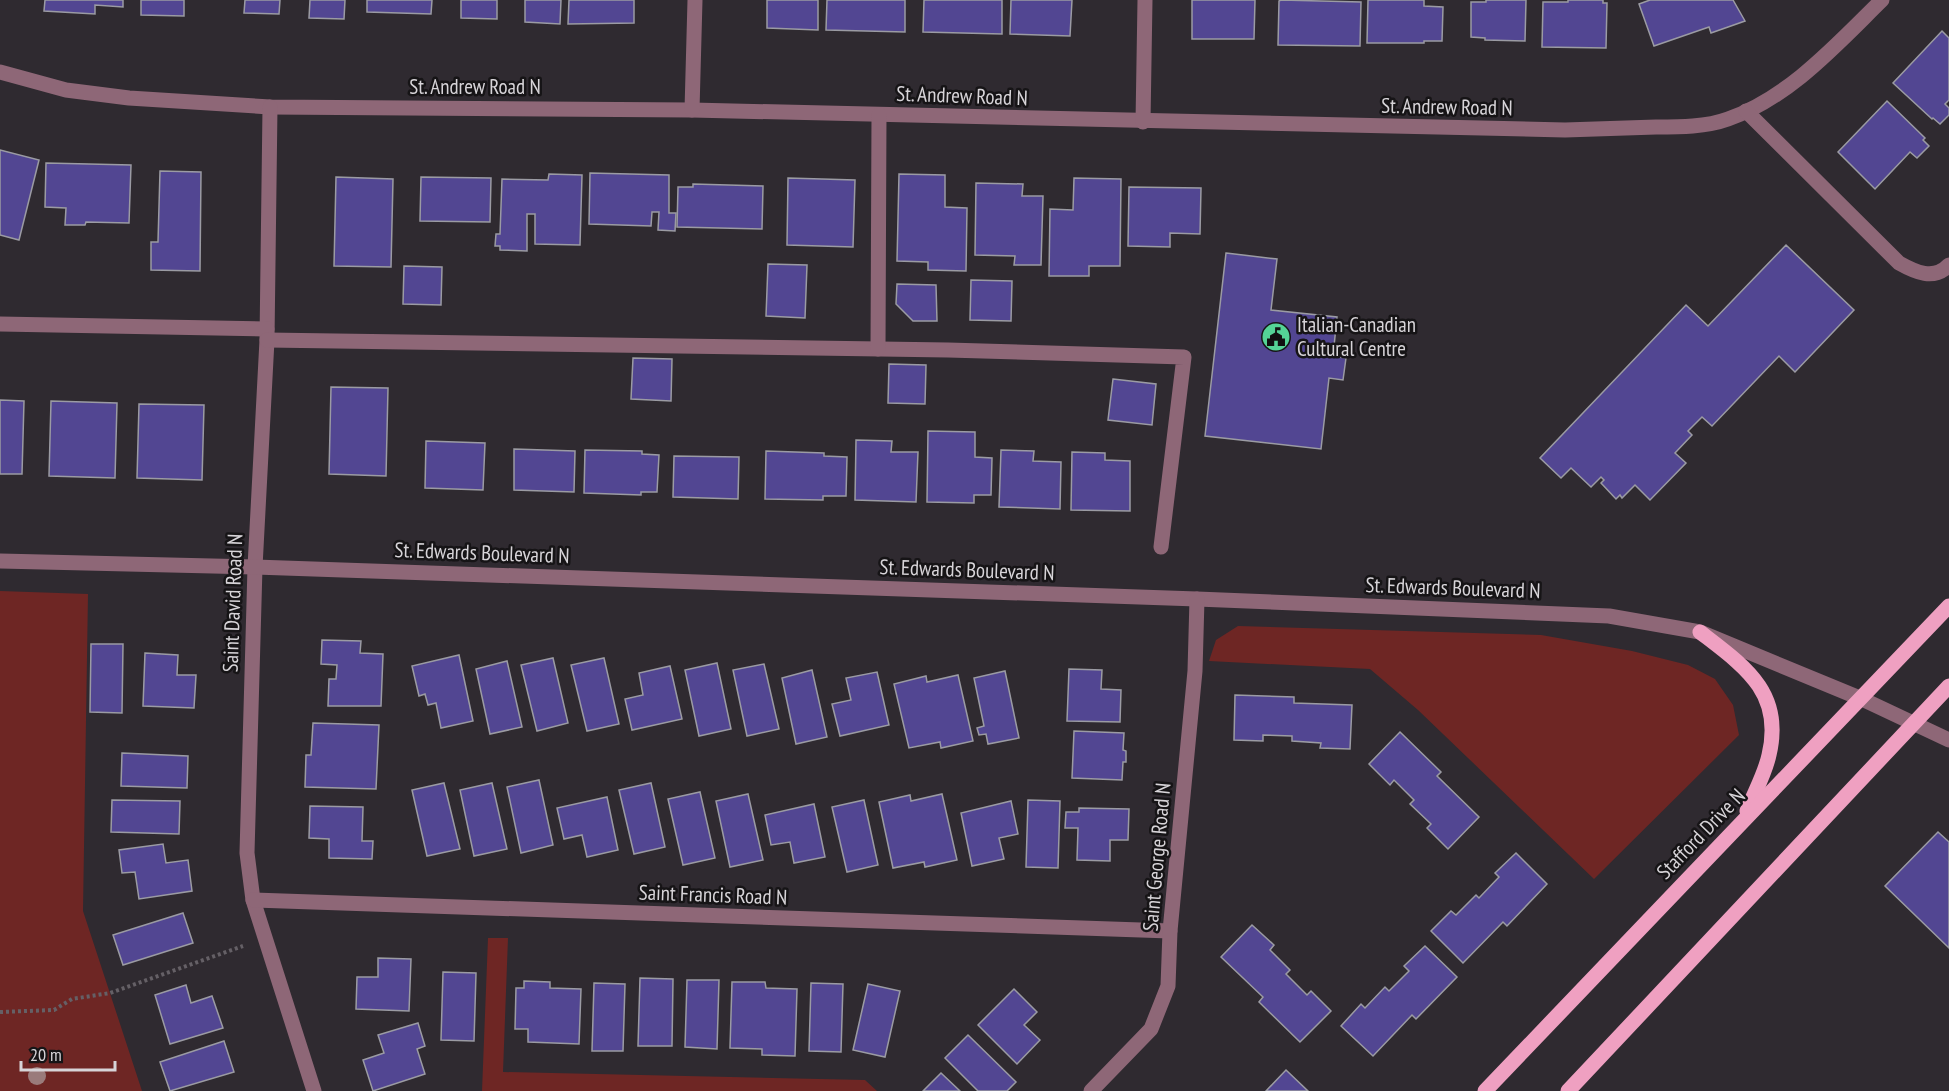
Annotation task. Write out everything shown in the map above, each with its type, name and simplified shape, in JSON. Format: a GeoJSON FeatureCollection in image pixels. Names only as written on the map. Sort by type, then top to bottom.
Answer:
{"type":"FeatureCollection","features":[{"type":"Feature","properties":{"kind":"main road","name":"Stafford Drive N"},"geometry":{"type":"LineString","coordinates":[[1485,1091],[1949,606]]}},
{"type":"Feature","properties":{"kind":"main road"},"geometry":{"type":"LineString","coordinates":[[1700,632],[1737,661],[1763,690],[1773,724],[1769,756],[1744,819]]}},
{"type":"Feature","properties":{"kind":"main road"},"geometry":{"type":"LineString","coordinates":[[1568,1091],[1949,686]]}},
{"type":"Feature","properties":{"kind":"street"},"geometry":{"type":"LineString","coordinates":[[692,110],[695,0]]}},
{"type":"Feature","properties":{"kind":"street"},"geometry":{"type":"LineString","coordinates":[[1143,122],[1145,0]]}},
{"type":"Feature","properties":{"kind":"street","name":"St. Andrew Road N"},"geometry":{"type":"LineString","coordinates":[[0,72],[66,90],[129,98],[270,107],[692,110],[1565,130],[1693,126],[1727,120],[1758,106],[1795,80],[1882,0]]}},
{"type":"Feature","properties":{"kind":"street","name":"Saint David Road N"},"geometry":{"type":"LineString","coordinates":[[270,107],[267,335],[255,567],[247,854],[254,900],[314,1091]]}},
{"type":"Feature","properties":{"kind":"street"},"geometry":{"type":"LineString","coordinates":[[1746,111],[1899,263],[1910,270],[1928,274],[1938,273],[1949,265]]}},
{"type":"Feature","properties":{"kind":"street"},"geometry":{"type":"LineString","coordinates":[[878,349],[879,115]]}},
{"type":"Feature","properties":{"kind":"street"},"geometry":{"type":"LineString","coordinates":[[0,324],[267,335],[1184,357],[1161,547]]}},
{"type":"Feature","properties":{"kind":"street","name":"St. Edwards Boulevard N"},"geometry":{"type":"LineString","coordinates":[[0,561],[255,567],[1197,599],[1609,616],[1700,632],[1862,699],[1949,740]]}},
{"type":"Feature","properties":{"kind":"street","name":"Saint George Road N"},"geometry":{"type":"LineString","coordinates":[[1091,1091],[1151,1029],[1168,986],[1170,931],[1195,671],[1197,599]]}},
{"type":"Feature","properties":{"kind":"street","name":"Saint Francis Road N"},"geometry":{"type":"LineString","coordinates":[[254,900],[1170,931]]}},
{"type":"Feature","properties":{"kind":"path"},"geometry":{"type":"LineString","coordinates":[[0,1012],[54,1010],[72,999],[110,993],[265,938]]}},
{"type":"Feature","properties":{"kind":"shaded area"},"geometry":{"type":"Polygon","coordinates":[[[0,591],[88,594],[83,911],[142,1091],[0,1091],[0,591]]]}},
{"type":"Feature","properties":{"kind":"shaded area"},"geometry":{"type":"Polygon","coordinates":[[[1238,626],[1541,635],[1632,651],[1688,665],[1715,679],[1733,705],[1739,735],[1594,879],[1418,710],[1370,669],[1209,661],[1216,640],[1238,626]]]}},
{"type":"Feature","properties":{"kind":"shaded area"},"geometry":{"type":"Polygon","coordinates":[[[488,938],[508,938],[503,1072],[865,1080],[877,1091],[482,1091],[488,938]]]}},
{"type":"Feature","properties":{"kind":"building"},"geometry":{"type":"Polygon","coordinates":[[[45,0],[123,0],[123,7],[95,5],[95,14],[44,11],[45,0]]]}},
{"type":"Feature","properties":{"kind":"building"},"geometry":{"type":"Polygon","coordinates":[[[141,0],[184,0],[184,16],[141,15],[141,0]]]}},
{"type":"Feature","properties":{"kind":"building"},"geometry":{"type":"Polygon","coordinates":[[[245,0],[280,0],[279,14],[244,13],[245,0]]]}},
{"type":"Feature","properties":{"kind":"building"},"geometry":{"type":"Polygon","coordinates":[[[310,0],[345,0],[344,19],[309,18],[310,0]]]}},
{"type":"Feature","properties":{"kind":"building"},"geometry":{"type":"Polygon","coordinates":[[[367,0],[432,0],[431,14],[367,12],[367,0]]]}},
{"type":"Feature","properties":{"kind":"building"},"geometry":{"type":"Polygon","coordinates":[[[461,0],[497,0],[497,19],[461,18],[461,0]]]}},
{"type":"Feature","properties":{"kind":"building"},"geometry":{"type":"Polygon","coordinates":[[[525,0],[561,0],[560,24],[525,22],[525,0]]]}},
{"type":"Feature","properties":{"kind":"building"},"geometry":{"type":"Polygon","coordinates":[[[569,0],[634,0],[634,23],[568,24],[569,0]]]}},
{"type":"Feature","properties":{"kind":"building"},"geometry":{"type":"Polygon","coordinates":[[[767,0],[818,0],[818,30],[767,28],[767,0]]]}},
{"type":"Feature","properties":{"kind":"building"},"geometry":{"type":"Polygon","coordinates":[[[827,0],[905,0],[905,32],[826,30],[827,0]]]}},
{"type":"Feature","properties":{"kind":"building"},"geometry":{"type":"Polygon","coordinates":[[[924,0],[1002,0],[1002,34],[923,32],[924,0]]]}},
{"type":"Feature","properties":{"kind":"building"},"geometry":{"type":"Polygon","coordinates":[[[1011,0],[1072,0],[1070,36],[1010,34],[1011,0]]]}},
{"type":"Feature","properties":{"kind":"building"},"geometry":{"type":"Polygon","coordinates":[[[1192,0],[1255,0],[1254,39],[1192,39],[1192,0]]]}},
{"type":"Feature","properties":{"kind":"building"},"geometry":{"type":"Polygon","coordinates":[[[1368,0],[1424,0],[1424,6],[1443,7],[1442,41],[1367,43],[1368,0]]]}},
{"type":"Feature","properties":{"kind":"building"},"geometry":{"type":"Polygon","coordinates":[[[1486,0],[1526,0],[1525,41],[1485,40],[1485,38],[1471,37],[1471,2],[1486,2],[1486,0]]]}},
{"type":"Feature","properties":{"kind":"building"},"geometry":{"type":"Polygon","coordinates":[[[1568,0],[1603,0],[1603,3],[1607,3],[1606,48],[1542,47],[1543,2],[1568,2],[1568,0]]]}},
{"type":"Feature","properties":{"kind":"building"},"geometry":{"type":"Polygon","coordinates":[[[1650,0],[1733,0],[1745,21],[1711,33],[1709,27],[1654,46],[1639,4],[1650,0]]]}},
{"type":"Feature","properties":{"kind":"building"},"geometry":{"type":"Polygon","coordinates":[[[1279,1],[1361,2],[1360,46],[1278,45],[1279,1]]]}},
{"type":"Feature","properties":{"kind":"building"},"geometry":{"type":"Polygon","coordinates":[[[1942,31],[1949,38],[1949,100],[1945,104],[1949,108],[1949,115],[1940,124],[1893,83],[1942,31]]]}},
{"type":"Feature","properties":{"kind":"building"},"geometry":{"type":"Polygon","coordinates":[[[1887,101],[1925,138],[1923,140],[1929,146],[1917,158],[1910,152],[1875,189],[1838,152],[1887,101]]]}},
{"type":"Feature","properties":{"kind":"building"},"geometry":{"type":"Polygon","coordinates":[[[0,150],[39,160],[19,240],[0,235],[0,150]]]}},
{"type":"Feature","properties":{"kind":"building"},"geometry":{"type":"Polygon","coordinates":[[[46,163],[131,165],[129,223],[86,222],[85,225],[65,225],[66,208],[45,207],[46,163]]]}},
{"type":"Feature","properties":{"kind":"building"},"geometry":{"type":"Polygon","coordinates":[[[160,171],[201,172],[200,271],[151,270],[151,242],[158,242],[160,171]]]}},
{"type":"Feature","properties":{"kind":"building"},"geometry":{"type":"Polygon","coordinates":[[[590,173],[669,175],[669,213],[676,213],[675,231],[658,230],[659,212],[652,212],[651,226],[589,224],[590,173]]]}},
{"type":"Feature","properties":{"kind":"building"},"geometry":{"type":"Polygon","coordinates":[[[549,174],[582,175],[580,245],[535,244],[535,214],[527,214],[527,251],[500,250],[500,246],[495,246],[496,234],[500,234],[502,179],[548,180],[549,174]]]}},
{"type":"Feature","properties":{"kind":"building"},"geometry":{"type":"Polygon","coordinates":[[[899,174],[945,175],[945,207],[967,208],[966,271],[928,270],[928,262],[897,261],[899,174]]]}},
{"type":"Feature","properties":{"kind":"building"},"geometry":{"type":"Polygon","coordinates":[[[336,177],[393,179],[391,267],[334,266],[336,177]]]}},
{"type":"Feature","properties":{"kind":"building"},"geometry":{"type":"Polygon","coordinates":[[[421,177],[491,178],[490,222],[420,221],[421,177]]]}},
{"type":"Feature","properties":{"kind":"building"},"geometry":{"type":"Polygon","coordinates":[[[788,178],[855,180],[853,247],[787,245],[788,178]]]}},
{"type":"Feature","properties":{"kind":"building"},"geometry":{"type":"Polygon","coordinates":[[[1074,178],[1121,179],[1120,266],[1089,266],[1089,276],[1049,276],[1050,209],[1073,210],[1074,178]]]}},
{"type":"Feature","properties":{"kind":"building"},"geometry":{"type":"Polygon","coordinates":[[[976,183],[1023,184],[1022,196],[1043,196],[1041,265],[1014,265],[1015,256],[975,255],[976,183]]]}},
{"type":"Feature","properties":{"kind":"building"},"geometry":{"type":"Polygon","coordinates":[[[693,184],[763,186],[762,229],[677,227],[678,187],[693,187],[693,184]]]}},
{"type":"Feature","properties":{"kind":"building"},"geometry":{"type":"Polygon","coordinates":[[[1129,187],[1201,188],[1200,234],[1170,233],[1170,247],[1128,246],[1129,187]]]}},
{"type":"Feature","properties":{"kind":"building"},"geometry":{"type":"Polygon","coordinates":[[[1786,245],[1854,310],[1795,372],[1779,356],[1712,426],[1702,417],[1688,431],[1692,435],[1675,453],[1686,463],[1650,500],[1635,485],[1622,498],[1620,495],[1616,499],[1601,483],[1604,480],[1601,477],[1591,487],[1571,468],[1561,478],[1540,458],[1686,305],[1708,326],[1786,245]]]}},
{"type":"Feature","properties":{"kind":"building","name":"Italian-Canadian Cultural Centre"},"geometry":{"type":"Polygon","coordinates":[[[1226,253],[1277,259],[1271,310],[1337,317],[1333,356],[1346,358],[1343,380],[1329,378],[1321,449],[1205,436],[1226,253]]]}},
{"type":"Feature","properties":{"kind":"building"},"geometry":{"type":"Polygon","coordinates":[[[768,264],[807,265],[805,318],[766,316],[768,264]]]}},
{"type":"Feature","properties":{"kind":"building"},"geometry":{"type":"Polygon","coordinates":[[[404,266],[442,267],[441,305],[403,304],[404,266]]]}},
{"type":"Feature","properties":{"kind":"building"},"geometry":{"type":"Polygon","coordinates":[[[971,280],[1012,281],[1011,321],[970,320],[971,280]]]}},
{"type":"Feature","properties":{"kind":"building"},"geometry":{"type":"Polygon","coordinates":[[[897,284],[936,285],[937,321],[913,321],[896,304],[897,284]]]}},
{"type":"Feature","properties":{"kind":"building"},"geometry":{"type":"Polygon","coordinates":[[[633,358],[672,359],[671,401],[631,399],[633,358]]]}},
{"type":"Feature","properties":{"kind":"building"},"geometry":{"type":"Polygon","coordinates":[[[889,364],[926,365],[925,404],[888,403],[889,364]]]}},
{"type":"Feature","properties":{"kind":"building"},"geometry":{"type":"Polygon","coordinates":[[[1113,379],[1156,384],[1152,425],[1108,420],[1113,379]]]}},
{"type":"Feature","properties":{"kind":"building"},"geometry":{"type":"Polygon","coordinates":[[[331,387],[388,388],[386,476],[329,474],[331,387]]]}},
{"type":"Feature","properties":{"kind":"building"},"geometry":{"type":"Polygon","coordinates":[[[0,400],[24,401],[22,474],[0,474],[0,400]]]}},
{"type":"Feature","properties":{"kind":"building"},"geometry":{"type":"Polygon","coordinates":[[[51,401],[117,403],[115,478],[49,476],[51,401]]]}},
{"type":"Feature","properties":{"kind":"building"},"geometry":{"type":"Polygon","coordinates":[[[139,404],[204,405],[202,480],[137,478],[139,404]]]}},
{"type":"Feature","properties":{"kind":"building"},"geometry":{"type":"Polygon","coordinates":[[[928,431],[975,432],[975,457],[992,458],[991,495],[974,495],[974,503],[927,502],[928,431]]]}},
{"type":"Feature","properties":{"kind":"building"},"geometry":{"type":"Polygon","coordinates":[[[856,440],[892,441],[891,452],[918,452],[916,502],[855,500],[856,440]]]}},
{"type":"Feature","properties":{"kind":"building"},"geometry":{"type":"Polygon","coordinates":[[[426,441],[485,443],[483,490],[425,488],[426,441]]]}},
{"type":"Feature","properties":{"kind":"building"},"geometry":{"type":"Polygon","coordinates":[[[514,449],[575,451],[574,492],[514,490],[514,449]]]}},
{"type":"Feature","properties":{"kind":"building"},"geometry":{"type":"Polygon","coordinates":[[[585,450],[642,451],[642,454],[659,455],[657,492],[641,492],[641,495],[584,493],[585,450]]]}},
{"type":"Feature","properties":{"kind":"building"},"geometry":{"type":"Polygon","coordinates":[[[1001,450],[1034,451],[1033,461],[1061,462],[1060,509],[999,507],[1001,450]]]}},
{"type":"Feature","properties":{"kind":"building"},"geometry":{"type":"Polygon","coordinates":[[[766,451],[824,453],[824,456],[847,457],[846,496],[823,496],[823,500],[765,499],[766,451]]]}},
{"type":"Feature","properties":{"kind":"building"},"geometry":{"type":"Polygon","coordinates":[[[1072,452],[1105,453],[1105,460],[1130,461],[1130,511],[1071,510],[1072,452]]]}},
{"type":"Feature","properties":{"kind":"building"},"geometry":{"type":"Polygon","coordinates":[[[674,456],[739,457],[738,499],[673,497],[674,456]]]}},
{"type":"Feature","properties":{"kind":"building"},"geometry":{"type":"Polygon","coordinates":[[[322,640],[361,641],[360,653],[383,654],[381,706],[328,706],[329,679],[336,679],[337,665],[321,664],[322,640]]]}},
{"type":"Feature","properties":{"kind":"building"},"geometry":{"type":"Polygon","coordinates":[[[91,644],[123,644],[122,713],[90,712],[91,644]]]}},
{"type":"Feature","properties":{"kind":"building"},"geometry":{"type":"Polygon","coordinates":[[[145,653],[178,655],[177,675],[196,675],[194,708],[143,706],[145,653]]]}},
{"type":"Feature","properties":{"kind":"building"},"geometry":{"type":"Polygon","coordinates":[[[459,655],[473,721],[441,728],[436,703],[428,705],[425,694],[419,696],[412,666],[459,655]]]}},
{"type":"Feature","properties":{"kind":"building"},"geometry":{"type":"Polygon","coordinates":[[[553,658],[568,723],[537,731],[521,665],[553,658]]]}},
{"type":"Feature","properties":{"kind":"building"},"geometry":{"type":"Polygon","coordinates":[[[604,658],[619,724],[587,731],[571,665],[604,658]]]}},
{"type":"Feature","properties":{"kind":"building"},"geometry":{"type":"Polygon","coordinates":[[[507,661],[522,727],[490,734],[476,669],[507,661]]]}},
{"type":"Feature","properties":{"kind":"building"},"geometry":{"type":"Polygon","coordinates":[[[717,663],[731,729],[699,736],[685,670],[717,663]]]}},
{"type":"Feature","properties":{"kind":"building"},"geometry":{"type":"Polygon","coordinates":[[[764,664],[779,729],[747,736],[733,670],[764,664]]]}},
{"type":"Feature","properties":{"kind":"building"},"geometry":{"type":"Polygon","coordinates":[[[670,666],[682,719],[632,730],[625,699],[643,695],[639,673],[670,666]]]}},
{"type":"Feature","properties":{"kind":"building"},"geometry":{"type":"Polygon","coordinates":[[[1069,669],[1102,670],[1101,689],[1121,690],[1120,722],[1067,721],[1069,669]]]}},
{"type":"Feature","properties":{"kind":"building"},"geometry":{"type":"Polygon","coordinates":[[[812,670],[827,737],[796,744],[782,678],[812,670]]]}},
{"type":"Feature","properties":{"kind":"building"},"geometry":{"type":"Polygon","coordinates":[[[1005,671],[1019,738],[988,744],[986,734],[979,735],[977,728],[984,726],[974,678],[1005,671]]]}},
{"type":"Feature","properties":{"kind":"building"},"geometry":{"type":"Polygon","coordinates":[[[877,672],[889,725],[840,736],[832,704],[851,700],[846,678],[877,672]]]}},
{"type":"Feature","properties":{"kind":"building"},"geometry":{"type":"Polygon","coordinates":[[[958,675],[973,741],[941,748],[940,742],[909,748],[894,684],[926,676],[927,682],[958,675]]]}},
{"type":"Feature","properties":{"kind":"building"},"geometry":{"type":"Polygon","coordinates":[[[1235,695],[1294,697],[1294,703],[1352,705],[1350,749],[1320,748],[1321,743],[1292,741],[1292,736],[1263,735],[1263,741],[1234,740],[1235,695]]]}},
{"type":"Feature","properties":{"kind":"building"},"geometry":{"type":"Polygon","coordinates":[[[313,723],[379,725],[376,789],[305,787],[306,755],[311,755],[313,723]]]}},
{"type":"Feature","properties":{"kind":"building"},"geometry":{"type":"Polygon","coordinates":[[[1074,731],[1124,733],[1123,750],[1126,751],[1126,762],[1123,762],[1122,780],[1072,778],[1074,731]]]}},
{"type":"Feature","properties":{"kind":"building"},"geometry":{"type":"Polygon","coordinates":[[[1400,732],[1441,772],[1437,776],[1479,817],[1448,849],[1427,828],[1431,824],[1410,804],[1414,800],[1394,780],[1390,785],[1369,764],[1400,732]]]}},
{"type":"Feature","properties":{"kind":"building"},"geometry":{"type":"Polygon","coordinates":[[[122,753],[188,756],[187,788],[121,786],[122,753]]]}},
{"type":"Feature","properties":{"kind":"building"},"geometry":{"type":"Polygon","coordinates":[[[539,780],[553,845],[521,853],[507,787],[539,780]]]}},
{"type":"Feature","properties":{"kind":"building"},"geometry":{"type":"Polygon","coordinates":[[[444,783],[460,849],[427,856],[412,790],[444,783]]]}},
{"type":"Feature","properties":{"kind":"building"},"geometry":{"type":"Polygon","coordinates":[[[492,783],[507,849],[474,856],[460,790],[492,783]]]}},
{"type":"Feature","properties":{"kind":"building"},"geometry":{"type":"Polygon","coordinates":[[[651,783],[665,847],[634,854],[619,790],[651,783]]]}},
{"type":"Feature","properties":{"kind":"building"},"geometry":{"type":"Polygon","coordinates":[[[700,792],[715,858],[683,865],[668,799],[700,792]]]}},
{"type":"Feature","properties":{"kind":"building"},"geometry":{"type":"Polygon","coordinates":[[[748,794],[763,860],[730,867],[716,801],[748,794]]]}},
{"type":"Feature","properties":{"kind":"building"},"geometry":{"type":"Polygon","coordinates":[[[942,794],[957,860],[925,867],[924,862],[893,868],[879,802],[910,795],[911,801],[942,794]]]}},
{"type":"Feature","properties":{"kind":"building"},"geometry":{"type":"Polygon","coordinates":[[[607,797],[618,850],[587,857],[582,835],[564,839],[557,808],[607,797]]]}},
{"type":"Feature","properties":{"kind":"building"},"geometry":{"type":"Polygon","coordinates":[[[112,800],[180,801],[179,834],[111,832],[112,800]]]}},
{"type":"Feature","properties":{"kind":"building"},"geometry":{"type":"Polygon","coordinates":[[[864,800],[878,865],[847,872],[832,807],[864,800]]]}},
{"type":"Feature","properties":{"kind":"building"},"geometry":{"type":"Polygon","coordinates":[[[1028,800],[1060,801],[1058,868],[1026,867],[1028,800]]]}},
{"type":"Feature","properties":{"kind":"building"},"geometry":{"type":"Polygon","coordinates":[[[1011,801],[1018,834],[999,838],[1004,859],[972,866],[961,813],[1011,801]]]}},
{"type":"Feature","properties":{"kind":"building"},"geometry":{"type":"Polygon","coordinates":[[[814,804],[825,857],[794,863],[790,842],[771,845],[765,815],[814,804]]]}},
{"type":"Feature","properties":{"kind":"building"},"geometry":{"type":"Polygon","coordinates":[[[310,806],[363,807],[362,841],[373,841],[372,859],[329,858],[329,839],[309,838],[310,806]]]}},
{"type":"Feature","properties":{"kind":"building"},"geometry":{"type":"Polygon","coordinates":[[[1079,808],[1129,809],[1128,840],[1110,840],[1110,861],[1077,860],[1078,828],[1065,828],[1066,812],[1079,812],[1079,808]]]}},
{"type":"Feature","properties":{"kind":"building"},"geometry":{"type":"Polygon","coordinates":[[[1938,832],[1949,842],[1949,948],[1885,886],[1938,832]]]}},
{"type":"Feature","properties":{"kind":"building"},"geometry":{"type":"Polygon","coordinates":[[[163,844],[166,863],[188,860],[192,891],[139,899],[135,872],[122,873],[119,850],[163,844]]]}},
{"type":"Feature","properties":{"kind":"building"},"geometry":{"type":"Polygon","coordinates":[[[1516,853],[1547,884],[1507,926],[1503,922],[1463,963],[1431,931],[1451,911],[1456,915],[1476,895],[1479,898],[1499,877],[1495,873],[1516,853]]]}},
{"type":"Feature","properties":{"kind":"building"},"geometry":{"type":"Polygon","coordinates":[[[183,913],[193,943],[123,965],[113,935],[183,913]]]}},
{"type":"Feature","properties":{"kind":"building"},"geometry":{"type":"Polygon","coordinates":[[[1252,925],[1274,945],[1270,950],[1290,970],[1286,974],[1307,995],[1311,991],[1331,1011],[1300,1042],[1259,1002],[1263,997],[1221,957],[1252,925]]]}},
{"type":"Feature","properties":{"kind":"building"},"geometry":{"type":"Polygon","coordinates":[[[1425,946],[1457,977],[1416,1019],[1412,1015],[1373,1056],[1341,1026],[1361,1004],[1365,1008],[1385,987],[1389,991],[1409,971],[1404,966],[1425,946]]]}},
{"type":"Feature","properties":{"kind":"building"},"geometry":{"type":"Polygon","coordinates":[[[378,958],[411,959],[409,1011],[356,1009],[357,977],[378,977],[378,958]]]}},
{"type":"Feature","properties":{"kind":"building"},"geometry":{"type":"Polygon","coordinates":[[[443,972],[476,973],[474,1041],[441,1040],[443,972]]]}},
{"type":"Feature","properties":{"kind":"building"},"geometry":{"type":"Polygon","coordinates":[[[640,978],[673,979],[672,1046],[638,1046],[640,978]]]}},
{"type":"Feature","properties":{"kind":"building"},"geometry":{"type":"Polygon","coordinates":[[[687,980],[719,980],[717,1049],[685,1047],[687,980]]]}},
{"type":"Feature","properties":{"kind":"building"},"geometry":{"type":"Polygon","coordinates":[[[524,981],[550,982],[550,988],[581,989],[579,1044],[528,1042],[528,1029],[515,1029],[516,988],[524,988],[524,981]]]}},
{"type":"Feature","properties":{"kind":"building"},"geometry":{"type":"Polygon","coordinates":[[[732,982],[765,982],[766,988],[797,989],[795,1056],[762,1055],[762,1049],[730,1048],[732,982]]]}},
{"type":"Feature","properties":{"kind":"building"},"geometry":{"type":"Polygon","coordinates":[[[594,983],[625,984],[623,1051],[592,1051],[594,983]]]}},
{"type":"Feature","properties":{"kind":"building"},"geometry":{"type":"Polygon","coordinates":[[[811,983],[843,984],[841,1052],[809,1051],[811,983]]]}},
{"type":"Feature","properties":{"kind":"building"},"geometry":{"type":"Polygon","coordinates":[[[868,984],[900,991],[885,1057],[853,1050],[868,984]]]}},
{"type":"Feature","properties":{"kind":"building"},"geometry":{"type":"Polygon","coordinates":[[[186,985],[191,1003],[212,996],[223,1028],[170,1044],[155,995],[186,985]]]}},
{"type":"Feature","properties":{"kind":"building"},"geometry":{"type":"Polygon","coordinates":[[[1014,989],[1037,1012],[1024,1025],[1040,1040],[1017,1064],[978,1025],[1014,989]]]}},
{"type":"Feature","properties":{"kind":"building"},"geometry":{"type":"Polygon","coordinates":[[[418,1023],[425,1046],[417,1049],[425,1074],[373,1091],[363,1060],[384,1053],[378,1035],[418,1023]]]}},
{"type":"Feature","properties":{"kind":"building"},"geometry":{"type":"Polygon","coordinates":[[[968,1035],[1016,1082],[1007,1091],[978,1091],[945,1058],[968,1035]]]}},
{"type":"Feature","properties":{"kind":"building"},"geometry":{"type":"Polygon","coordinates":[[[224,1041],[234,1072],[170,1091],[160,1062],[224,1041]]]}},
{"type":"Feature","properties":{"kind":"building"},"geometry":{"type":"Polygon","coordinates":[[[1286,1070],[1308,1091],[1266,1091],[1286,1070]]]}},
{"type":"Feature","properties":{"kind":"building"},"geometry":{"type":"Polygon","coordinates":[[[941,1073],[960,1091],[923,1091],[941,1073]]]}},
{"type":"Feature","properties":{"kind":"place","name":"Italian-Canadian Cultural Centre"},"geometry":{"type":"Point","coordinates":[1276,337]}}]}
